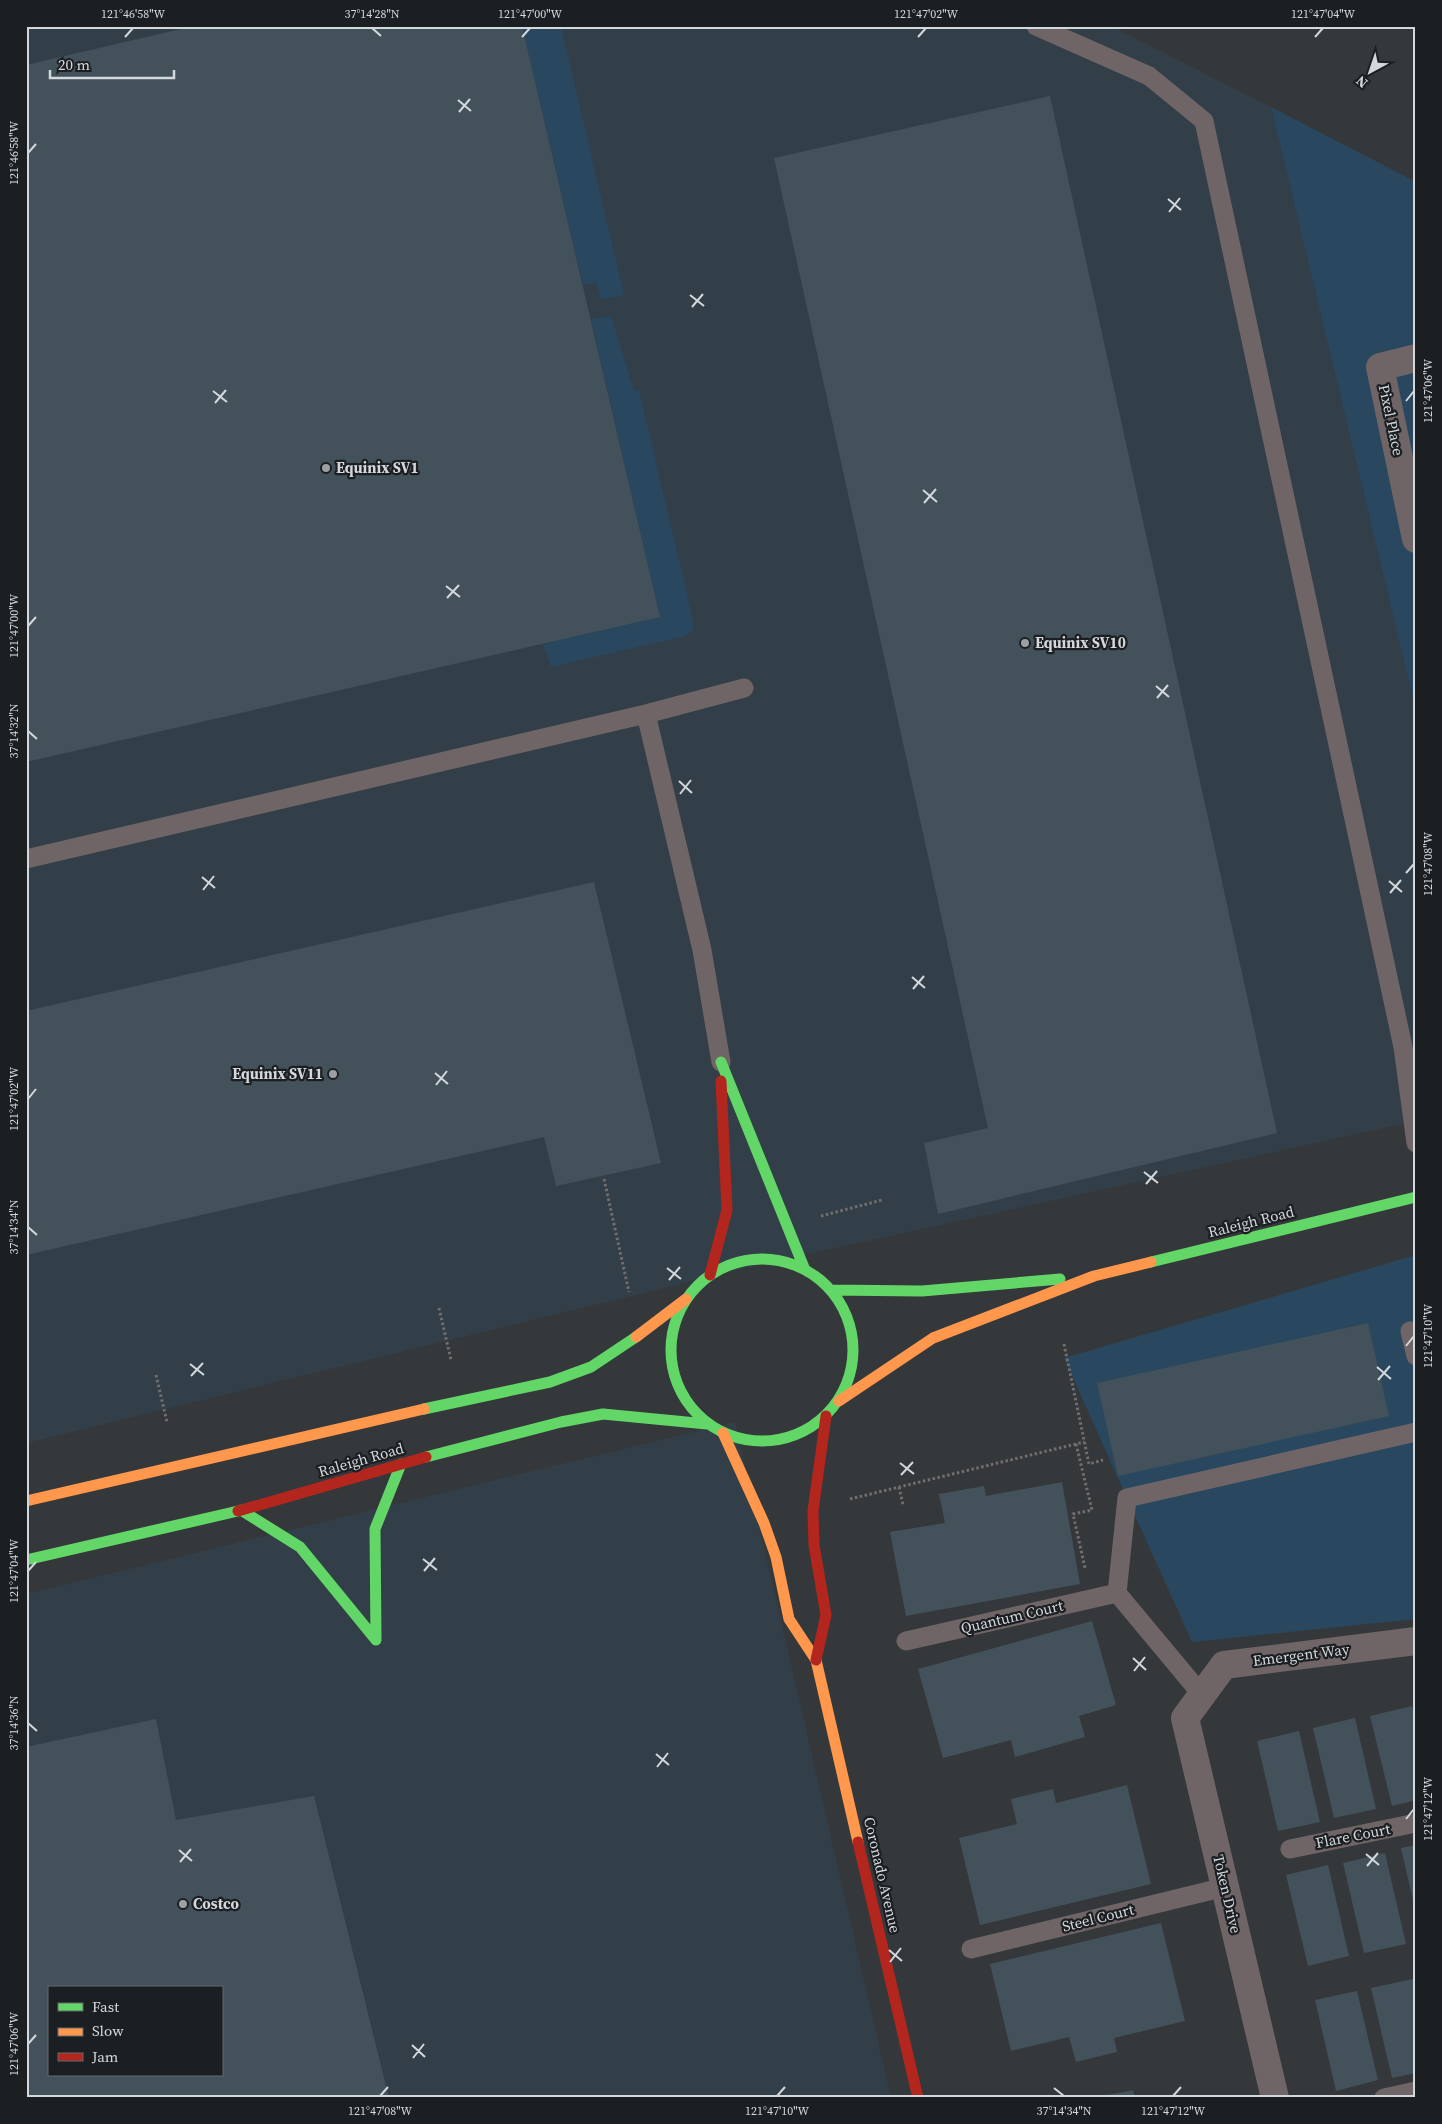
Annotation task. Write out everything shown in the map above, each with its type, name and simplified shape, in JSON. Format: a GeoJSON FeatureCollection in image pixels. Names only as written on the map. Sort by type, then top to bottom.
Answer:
{"type":"FeatureCollection","features":[{"type":"Feature","properties":{"kind":"street","name":"Pixel Place"},"geometry":{"type":"LineString","coordinates":[[1416,358],[1380,367],[1416,539]]}},
{"type":"Feature","properties":{"kind":"street"},"geometry":{"type":"LineString","coordinates":[[721,1062],[805,1270]]}},
{"type":"Feature","properties":{"kind":"street"},"geometry":{"type":"LineString","coordinates":[[710,1275],[727,1210],[721,1062]]}},
{"type":"Feature","properties":{"kind":"street","name":"Raleigh Road"},"geometry":{"type":"LineString","coordinates":[[839,1401],[933,1338],[1094,1276],[1416,1197]]}},
{"type":"Feature","properties":{"kind":"street"},"geometry":{"type":"LineString","coordinates":[[26,1501],[391,1416],[550,1382],[591,1367],[631,1341],[686,1299],[710,1275],[732,1264],[757,1258],[782,1261],[805,1270],[831,1290],[847,1315],[854,1344],[851,1374],[839,1401],[826,1416],[810,1429],[788,1438],[763,1442],[739,1438],[723,1433],[707,1424],[688,1404],[675,1379],[671,1351],[675,1324],[686,1299]]}},
{"type":"Feature","properties":{"kind":"street","name":"Raleigh Road"},"geometry":{"type":"LineString","coordinates":[[831,1290],[922,1292],[1094,1276]]}},
{"type":"Feature","properties":{"kind":"street","name":"Raleigh Road"},"geometry":{"type":"LineString","coordinates":[[26,1560],[241,1510],[401,1464],[561,1422],[603,1414],[707,1424]]}},
{"type":"Feature","properties":{"kind":"street","name":"Coronado Avenue"},"geometry":{"type":"LineString","coordinates":[[816,1660],[826,1615],[814,1545],[813,1511],[826,1416]]}},
{"type":"Feature","properties":{"kind":"street","name":"Coronado Avenue"},"geometry":{"type":"LineString","coordinates":[[723,1433],[764,1523],[776,1557],[789,1619],[816,1660],[918,2098]]}},
{"type":"Feature","properties":{"kind":"street"},"geometry":{"type":"LineString","coordinates":[[241,1510],[300,1547],[376,1640],[375,1529],[401,1464]]}},
{"type":"Feature","properties":{"kind":"street","name":"Emergent Way"},"geometry":{"type":"LineString","coordinates":[[1202,1695],[1224,1665],[1416,1641]]}},
{"type":"Feature","properties":{"kind":"street","name":"Token Drive"},"geometry":{"type":"LineString","coordinates":[[1202,1695],[1184,1718],[1275,2098]]}},
{"type":"Feature","properties":{"kind":"lane"},"geometry":{"type":"LineString","coordinates":[[1036,26],[1149,76],[1204,121],[1403,1047],[1416,1143]]}},
{"type":"Feature","properties":{"kind":"lane"},"geometry":{"type":"LineString","coordinates":[[26,859],[646,714],[744,688]]}},
{"type":"Feature","properties":{"kind":"lane"},"geometry":{"type":"LineString","coordinates":[[646,714],[702,950],[721,1062]]}},
{"type":"Feature","properties":{"kind":"lane"},"geometry":{"type":"LineString","coordinates":[[1410,1331],[1416,1356]]}},
{"type":"Feature","properties":{"kind":"lane"},"geometry":{"type":"LineString","coordinates":[[1202,1695],[1117,1593],[1127,1498],[1416,1432]]}},
{"type":"Feature","properties":{"kind":"lane","name":"Quantum Court"},"geometry":{"type":"LineString","coordinates":[[906,1641],[1117,1593]]}},
{"type":"Feature","properties":{"kind":"lane","name":"Flare Court"},"geometry":{"type":"LineString","coordinates":[[1290,1849],[1416,1823]]}},
{"type":"Feature","properties":{"kind":"lane","name":"Steel Court"},"geometry":{"type":"LineString","coordinates":[[971,1949],[1225,1887]]}},
{"type":"Feature","properties":{"kind":"lane"},"geometry":{"type":"LineString","coordinates":[[1384,2098],[1416,2091]]}},
{"type":"Feature","properties":{"kind":"path"},"geometry":{"type":"LineString","coordinates":[[604,1180],[629,1292]]}},
{"type":"Feature","properties":{"kind":"path"},"geometry":{"type":"LineString","coordinates":[[818,1216],[882,1200]]}},
{"type":"Feature","properties":{"kind":"path"},"geometry":{"type":"LineString","coordinates":[[439,1308],[451,1360]]}},
{"type":"Feature","properties":{"kind":"path"},"geometry":{"type":"LineString","coordinates":[[1064,1344],[1089,1464],[1104,1460]]}},
{"type":"Feature","properties":{"kind":"path"},"geometry":{"type":"LineString","coordinates":[[156,1375],[166,1422]]}},
{"type":"Feature","properties":{"kind":"path"},"geometry":{"type":"LineString","coordinates":[[847,1500],[1084,1442]]}},
{"type":"Feature","properties":{"kind":"path"},"geometry":{"type":"LineString","coordinates":[[1076,1444],[1092,1510],[1073,1514],[1086,1574]]}},
{"type":"Feature","properties":{"kind":"path"},"geometry":{"type":"LineString","coordinates":[[899,1487],[903,1505]]}},
{"type":"Feature","properties":{"kind":"shaded area"},"geometry":{"type":"Polygon","coordinates":[[[26,26],[1111,26],[1271,107],[1416,711],[1416,1121],[771,1262],[26,1443],[26,26]]]}},
{"type":"Feature","properties":{"kind":"shaded area"},"geometry":{"type":"Polygon","coordinates":[[[522,26],[561,26],[624,295],[601,300],[596,282],[583,285],[522,26]]]}},
{"type":"Feature","properties":{"kind":"shaded area"},"geometry":{"type":"Polygon","coordinates":[[[1271,107],[1416,182],[1416,711],[1271,107]]]}},
{"type":"Feature","properties":{"kind":"shaded area"},"geometry":{"type":"Polygon","coordinates":[[[611,316],[634,391],[639,390],[694,624],[693,631],[685,636],[551,667],[543,644],[660,617],[591,319],[611,316]]]}},
{"type":"Feature","properties":{"kind":"shaded area"},"geometry":{"type":"Polygon","coordinates":[[[1416,1255],[1416,1619],[1192,1642],[1064,1358],[1416,1255]]]}},
{"type":"Feature","properties":{"kind":"shaded area"},"geometry":{"type":"Polygon","coordinates":[[[735,1422],[891,2098],[26,2098],[26,1594],[735,1422]]]}},
{"type":"Feature","properties":{"kind":"building","name":"Equinix SV1"},"geometry":{"type":"Polygon","coordinates":[[[194,26],[522,26],[660,617],[26,762],[26,65],[194,26]]]}},
{"type":"Feature","properties":{"kind":"building","name":"Equinix SV10"},"geometry":{"type":"Polygon","coordinates":[[[1050,96],[1277,1133],[938,1214],[924,1143],[988,1128],[774,158],[1050,96]]]}},
{"type":"Feature","properties":{"kind":"building","name":"Equinix SV11"},"geometry":{"type":"Polygon","coordinates":[[[594,882],[661,1163],[556,1186],[544,1137],[26,1255],[26,1011],[594,882]]]}},
{"type":"Feature","properties":{"kind":"building"},"geometry":{"type":"Polygon","coordinates":[[[1368,1323],[1389,1416],[1118,1476],[1097,1383],[1368,1323]]]}},
{"type":"Feature","properties":{"kind":"building"},"geometry":{"type":"Polygon","coordinates":[[[1062,1482],[1080,1584],[906,1616],[890,1532],[945,1523],[939,1494],[984,1486],[986,1496],[1062,1482]]]}},
{"type":"Feature","properties":{"kind":"building"},"geometry":{"type":"Polygon","coordinates":[[[1092,1621],[1116,1705],[1079,1716],[1085,1737],[1015,1757],[1011,1740],[943,1758],[918,1669],[1092,1621]]]}},
{"type":"Feature","properties":{"kind":"building"},"geometry":{"type":"Polygon","coordinates":[[[1412,1706],[1416,1721],[1416,1800],[1392,1806],[1370,1716],[1412,1706]]]}},
{"type":"Feature","properties":{"kind":"building"},"geometry":{"type":"Polygon","coordinates":[[[1355,1718],[1376,1809],[1334,1818],[1313,1728],[1355,1718]]]}},
{"type":"Feature","properties":{"kind":"building","name":"Costco"},"geometry":{"type":"Polygon","coordinates":[[[156,1719],[176,1820],[314,1796],[389,2098],[26,2098],[26,1747],[156,1719]]]}},
{"type":"Feature","properties":{"kind":"building"},"geometry":{"type":"Polygon","coordinates":[[[1299,1731],[1320,1822],[1278,1831],[1257,1741],[1299,1731]]]}},
{"type":"Feature","properties":{"kind":"building"},"geometry":{"type":"Polygon","coordinates":[[[1127,1785],[1151,1884],[980,1925],[959,1838],[1017,1824],[1011,1799],[1053,1789],[1056,1803],[1127,1785]]]}},
{"type":"Feature","properties":{"kind":"building"},"geometry":{"type":"Polygon","coordinates":[[[1416,1845],[1416,1909],[1415,1909],[1401,1848],[1416,1845]]]}},
{"type":"Feature","properties":{"kind":"building"},"geometry":{"type":"Polygon","coordinates":[[[1385,1853],[1406,1944],[1364,1953],[1343,1863],[1385,1853]]]}},
{"type":"Feature","properties":{"kind":"building"},"geometry":{"type":"Polygon","coordinates":[[[1328,1865],[1349,1956],[1308,1966],[1286,1875],[1328,1865]]]}},
{"type":"Feature","properties":{"kind":"building"},"geometry":{"type":"Polygon","coordinates":[[[1161,1923],[1185,2021],[1114,2038],[1117,2052],[1076,2062],[1069,2037],[1011,2051],[990,1964],[1161,1923]]]}},
{"type":"Feature","properties":{"kind":"building"},"geometry":{"type":"Polygon","coordinates":[[[1413,1979],[1416,1992],[1416,2073],[1392,2078],[1371,1988],[1413,1979]]]}},
{"type":"Feature","properties":{"kind":"building"},"geometry":{"type":"Polygon","coordinates":[[[1357,1991],[1378,2080],[1336,2091],[1315,2000],[1357,1991]]]}},
{"type":"Feature","properties":{"kind":"building"},"geometry":{"type":"Polygon","coordinates":[[[1133,2090],[1135,2098],[1097,2098],[1097,2097],[1133,2090]]]}},
{"type":"Feature","properties":{"kind":"traffic: fast"},"geometry":{"type":"LineString","coordinates":[[721,1062],[805,1270]]}},
{"type":"Feature","properties":{"kind":"traffic: fast"},"geometry":{"type":"LineString","coordinates":[[1151,1262],[1416,1197]]}},
{"type":"Feature","properties":{"kind":"traffic: fast"},"geometry":{"type":"LineString","coordinates":[[771,1259],[797,1266],[813,1274],[832,1292],[846,1315],[853,1341],[853,1350],[853,1359],[846,1385],[838,1401],[820,1420],[813,1426],[788,1437],[771,1441],[753,1441],[727,1434],[711,1426],[686,1401],[678,1385],[673,1368],[671,1341],[678,1315],[686,1299],[711,1274],[727,1266],[744,1261],[771,1259]]}},
{"type":"Feature","properties":{"kind":"traffic: fast"},"geometry":{"type":"LineString","coordinates":[[831,1290],[922,1291],[1060,1279]]}},
{"type":"Feature","properties":{"kind":"traffic: fast"},"geometry":{"type":"LineString","coordinates":[[424,1409],[550,1382],[591,1367],[636,1337]]}},
{"type":"Feature","properties":{"kind":"traffic: fast"},"geometry":{"type":"LineString","coordinates":[[426,1457],[561,1422],[603,1414],[707,1424]]}},
{"type":"Feature","properties":{"kind":"traffic: fast"},"geometry":{"type":"LineString","coordinates":[[376,1640],[375,1529],[401,1464]]}},
{"type":"Feature","properties":{"kind":"traffic: fast"},"geometry":{"type":"LineString","coordinates":[[241,1510],[300,1547],[376,1640]]}},
{"type":"Feature","properties":{"kind":"traffic: fast"},"geometry":{"type":"LineString","coordinates":[[26,1560],[238,1511]]}},
{"type":"Feature","properties":{"kind":"traffic: slow"},"geometry":{"type":"LineString","coordinates":[[839,1401],[933,1338],[1094,1276],[1151,1262]]}},
{"type":"Feature","properties":{"kind":"traffic: slow"},"geometry":{"type":"LineString","coordinates":[[636,1337],[686,1299]]}},
{"type":"Feature","properties":{"kind":"traffic: slow"},"geometry":{"type":"LineString","coordinates":[[26,1501],[424,1409]]}},
{"type":"Feature","properties":{"kind":"traffic: slow"},"geometry":{"type":"LineString","coordinates":[[723,1433],[764,1523],[776,1557],[789,1619],[816,1660],[858,1842]]}},
{"type":"Feature","properties":{"kind":"traffic: jam"},"geometry":{"type":"LineString","coordinates":[[710,1275],[727,1210],[721,1081]]}},
{"type":"Feature","properties":{"kind":"traffic: jam"},"geometry":{"type":"LineString","coordinates":[[816,1660],[826,1615],[814,1545],[813,1511],[826,1416]]}},
{"type":"Feature","properties":{"kind":"traffic: jam"},"geometry":{"type":"LineString","coordinates":[[238,1511],[426,1457]]}},
{"type":"Feature","properties":{"kind":"traffic: jam"},"geometry":{"type":"LineString","coordinates":[[858,1842],[918,2098]]}},
{"type":"Feature","properties":{"kind":"place","name":"Equinix SV1"},"geometry":{"type":"Point","coordinates":[326,468]}},
{"type":"Feature","properties":{"kind":"place","name":"Equinix SV10"},"geometry":{"type":"Point","coordinates":[1025,643]}},
{"type":"Feature","properties":{"kind":"place","name":"Equinix SV11"},"geometry":{"type":"Point","coordinates":[333,1074]}},
{"type":"Feature","properties":{"kind":"place","name":"Costco"},"geometry":{"type":"Point","coordinates":[183,1904]}}]}
